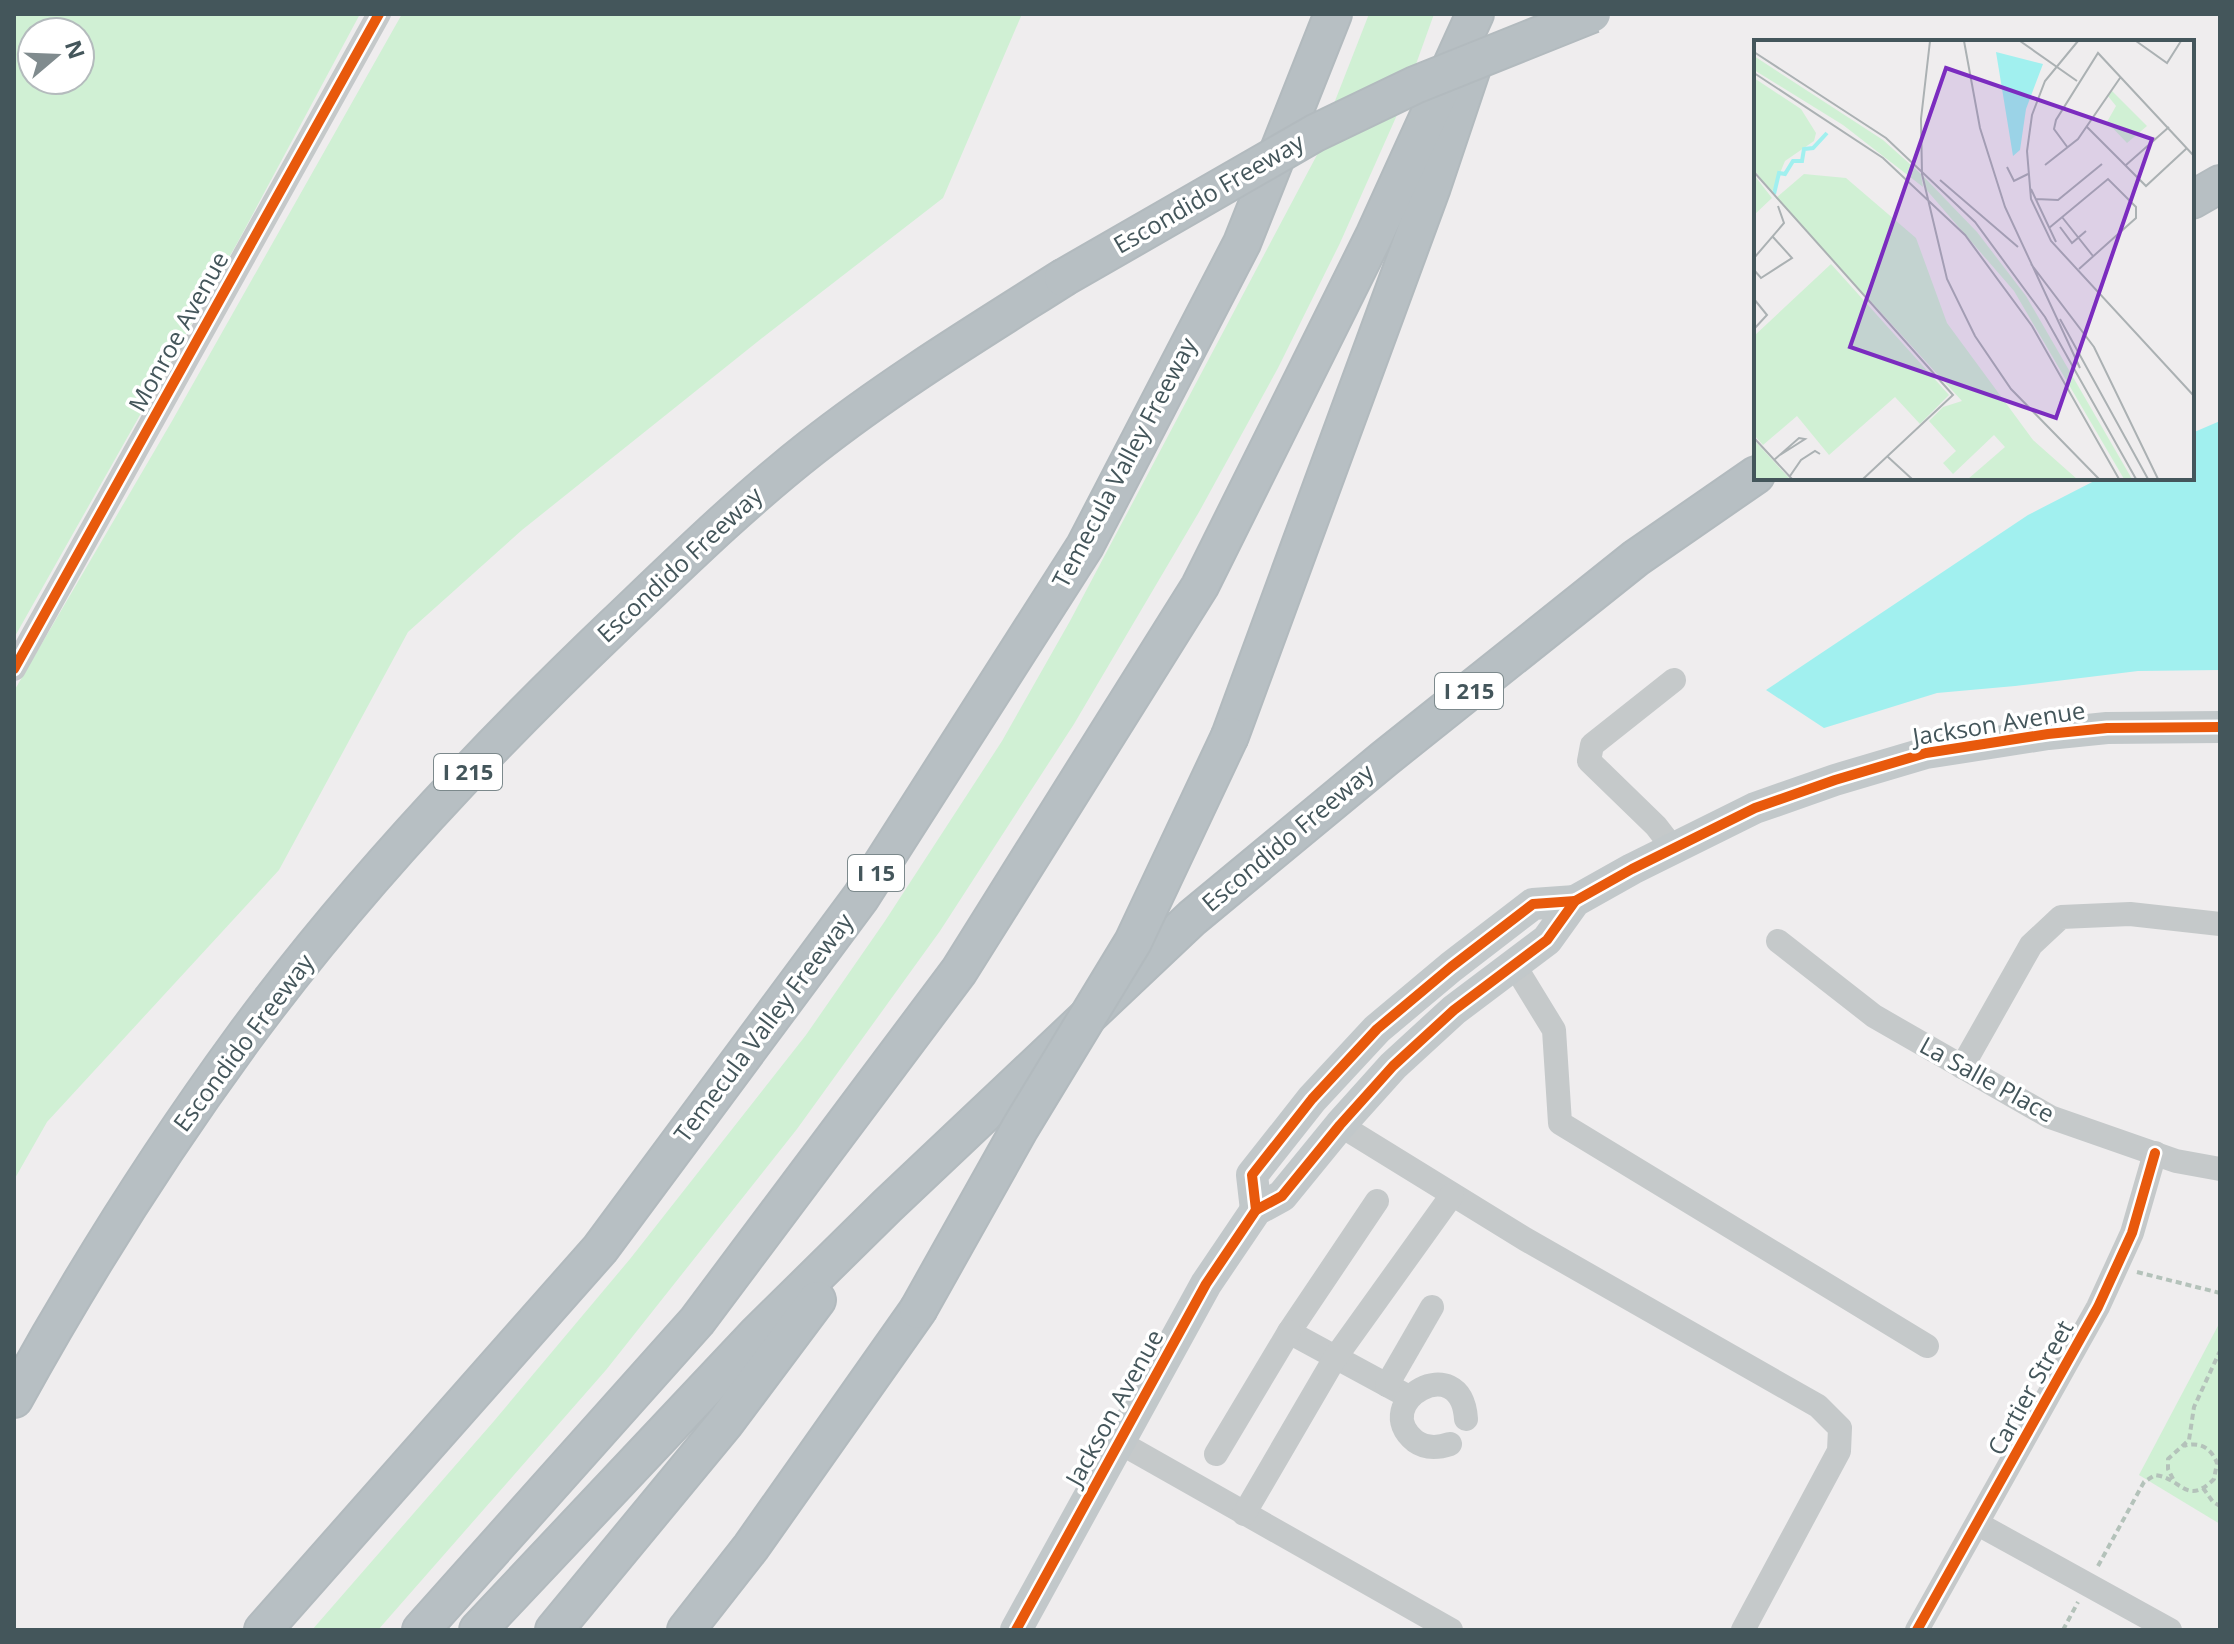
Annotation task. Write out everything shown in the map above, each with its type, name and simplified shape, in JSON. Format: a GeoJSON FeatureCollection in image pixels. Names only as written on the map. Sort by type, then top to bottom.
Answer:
{"type":"FeatureCollection","features":[{"type":"Feature","properties":{"kind":"highway","name":"Temecula Valley Freeway"},"geometry":{"type":"LineString","coordinates":[[263,1630],[600,1249],[861,897],[1085,546],[1242,243],[1333,14]]}},
{"type":"Feature","properties":{"kind":"highway"},"geometry":{"type":"LineString","coordinates":[[421,1630],[697,1321],[959,971],[1200,586],[1374,236],[1475,14]]}},
{"type":"Feature","properties":{"kind":"highway"},"geometry":{"type":"LineString","coordinates":[[686,1630],[751,1547],[918,1310],[1020,1128],[1133,942],[1230,736],[1432,187],[1490,14]]}},
{"type":"Feature","properties":{"kind":"highway","name":"Escondido Freeway"},"geometry":{"type":"LineString","coordinates":[[14,1399],[97,1252],[245,1036],[388,862],[480,758],[723,522],[811,448],[890,390],[1063,278],[1315,133],[1415,85],[1592,14]]}},
{"type":"Feature","properties":{"kind":"highway"},"geometry":{"type":"LineString","coordinates":[[2194,199],[2220,184]]}},
{"type":"Feature","properties":{"kind":"highway","name":"Escondido Freeway"},"geometry":{"type":"LineString","coordinates":[[887,1206],[1192,918],[1384,759],[1636,558],[1754,476]]}},
{"type":"Feature","properties":{"kind":"highway"},"geometry":{"type":"LineString","coordinates":[[478,1630],[757,1334],[887,1206]]}},
{"type":"Feature","properties":{"kind":"highway"},"geometry":{"type":"LineString","coordinates":[[554,1630],[725,1423],[887,1206]]}},
{"type":"Feature","properties":{"kind":"main road","name":"Jackson Avenue"},"geometry":{"type":"LineString","coordinates":[[1256,1210],[1252,1175],[1312,1099],[1377,1029],[1533,904],[1575,901],[1755,808],[1926,753],[2107,728],[2220,727]]}},
{"type":"Feature","properties":{"kind":"main road","name":"Jackson Avenue"},"geometry":{"type":"LineString","coordinates":[[1016,1630],[1206,1284],[1256,1210],[1282,1196],[1340,1125],[1414,1047],[1454,1010],[1547,940],[1575,901]]}},
{"type":"Feature","properties":{"kind":"main road"},"geometry":{"type":"LineString","coordinates":[[1340,1125],[1338,1104],[1347,1088],[1471,972],[1487,939]]}},
{"type":"Feature","properties":{"kind":"street","name":"Monroe Avenue"},"geometry":{"type":"LineString","coordinates":[[14,669],[379,14]]}},
{"type":"Feature","properties":{"kind":"street"},"geometry":{"type":"LineString","coordinates":[[1673,848],[1656,826],[1589,761],[1592,745],[1674,680]]}},
{"type":"Feature","properties":{"kind":"street"},"geometry":{"type":"LineString","coordinates":[[1962,1067],[2031,945],[2061,917],[2130,914],[2220,924]]}},
{"type":"Feature","properties":{"kind":"street","name":"La Salle Place"},"geometry":{"type":"LineString","coordinates":[[1778,941],[1874,1016],[2050,1117],[2176,1161],[2220,1169]]}},
{"type":"Feature","properties":{"kind":"street"},"geometry":{"type":"LineString","coordinates":[[1513,963],[1554,1030],[1560,1123],[1927,1346]]}},
{"type":"Feature","properties":{"kind":"street"},"geometry":{"type":"LineString","coordinates":[[1340,1125],[1452,1195],[1818,1406],[1840,1428],[1839,1451],[1743,1630]]}},
{"type":"Feature","properties":{"kind":"street","name":"Cartier Street"},"geometry":{"type":"LineString","coordinates":[[1917,1630],[2098,1307],[2132,1233],[2155,1153]]}},
{"type":"Feature","properties":{"kind":"street"},"geometry":{"type":"LineString","coordinates":[[1244,1514],[1335,1358],[1452,1195]]}},
{"type":"Feature","properties":{"kind":"street"},"geometry":{"type":"LineString","coordinates":[[1216,1454],[1289,1332],[1377,1201]]}},
{"type":"Feature","properties":{"kind":"street"},"geometry":{"type":"LineString","coordinates":[[1387,1385],[1432,1307]]}},
{"type":"Feature","properties":{"kind":"street"},"geometry":{"type":"LineString","coordinates":[[1289,1332],[1409,1397]]}},
{"type":"Feature","properties":{"kind":"street"},"geometry":{"type":"LineString","coordinates":[[1450,1444],[1440,1448],[1429,1447],[1411,1437],[1403,1417],[1409,1397],[1426,1385],[1446,1386],[1462,1399],[1466,1419]]}},
{"type":"Feature","properties":{"kind":"street"},"geometry":{"type":"LineString","coordinates":[[1119,1442],[1451,1630]]}},
{"type":"Feature","properties":{"kind":"street"},"geometry":{"type":"LineString","coordinates":[[1978,1524],[2170,1630]]}},
{"type":"Feature","properties":{"kind":"path"},"geometry":{"type":"LineString","coordinates":[[2116,1267],[2220,1293]]}},
{"type":"Feature","properties":{"kind":"path"},"geometry":{"type":"LineString","coordinates":[[2184,1446],[2189,1440],[2194,1407],[2220,1351]]}},
{"type":"Feature","properties":{"kind":"path"},"geometry":{"type":"LineString","coordinates":[[2063,1630],[2144,1482],[2155,1475],[2167,1476],[2181,1490],[2191,1492],[2203,1488],[2214,1479],[2217,1470],[2214,1455],[2194,1443],[2175,1450],[2168,1459],[2168,1469],[2174,1482]]}},
{"type":"Feature","properties":{"kind":"path"},"geometry":{"type":"LineString","coordinates":[[2203,1488],[2206,1495],[2219,1504]]}},
{"type":"Feature","properties":{"kind":"green space"},"geometry":{"type":"Polygon","coordinates":[[[14,14],[360,14],[240,238],[14,638],[14,14]]]}},
{"type":"Feature","properties":{"kind":"green space"},"geometry":{"type":"Polygon","coordinates":[[[402,14],[1022,14],[943,198],[522,530],[408,632],[279,870],[47,1122],[14,1180],[14,691],[172,421],[402,14]]]}},
{"type":"Feature","properties":{"kind":"green space"},"geometry":{"type":"Polygon","coordinates":[[[1369,14],[1434,14],[1411,78],[1326,124],[1369,14]]]}},
{"type":"Feature","properties":{"kind":"green space"},"geometry":{"type":"Polygon","coordinates":[[[1405,97],[1340,243],[1278,368],[1199,512],[1074,724],[940,931],[797,1129],[606,1370],[378,1630],[312,1630],[630,1259],[806,1035],[885,921],[1002,741],[1070,621],[1327,136],[1405,97]]]}},
{"type":"Feature","properties":{"kind":"green space"},"geometry":{"type":"Polygon","coordinates":[[[2220,1322],[2220,1524],[2139,1475],[2220,1322]]]}},
{"type":"Feature","properties":{"kind":"water"},"geometry":{"type":"Polygon","coordinates":[[[2220,421],[2220,670],[2138,671],[1937,693],[1824,728],[1766,690],[2028,515],[2096,480],[2194,480],[2194,432],[2220,421]]]}},
{"type":"Feature","properties":{"kind":"cycle path"},"geometry":{"type":"LineString","coordinates":[[14,669],[379,14]]}},
{"type":"Feature","properties":{"kind":"cycle path"},"geometry":{"type":"LineString","coordinates":[[1016,1630],[1206,1284],[1256,1210],[1282,1196],[1393,1066],[1454,1010],[1547,940],[1575,901],[1755,808],[1926,753],[2107,728],[2220,727]]}},
{"type":"Feature","properties":{"kind":"cycle path"},"geometry":{"type":"LineString","coordinates":[[1256,1210],[1252,1175],[1312,1099],[1377,1029],[1533,904],[1575,901]]}},
{"type":"Feature","properties":{"kind":"cycle path"},"geometry":{"type":"LineString","coordinates":[[1917,1630],[2098,1307],[2132,1233],[2155,1153]]}}]}
